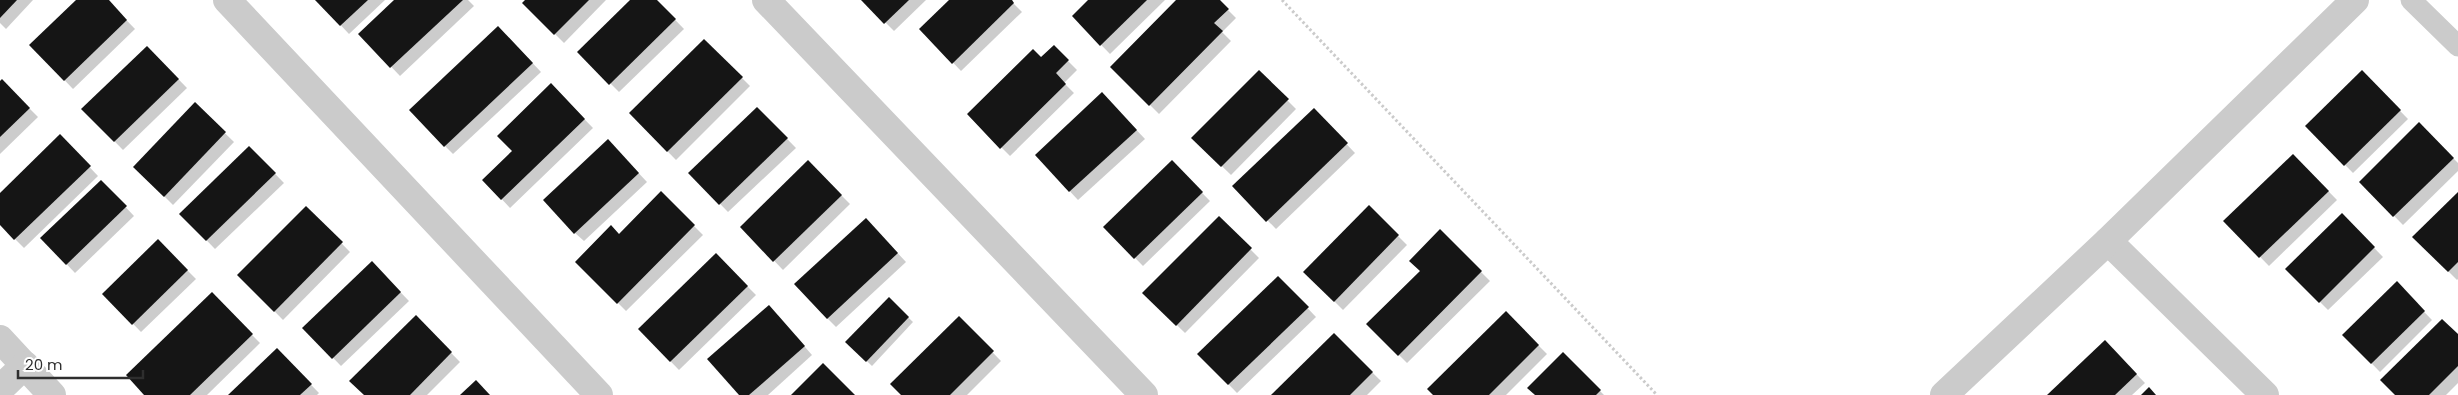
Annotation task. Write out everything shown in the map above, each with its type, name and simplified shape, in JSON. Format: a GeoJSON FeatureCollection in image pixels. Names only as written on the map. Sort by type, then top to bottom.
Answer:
{"type":"FeatureCollection","features":[{"type":"Feature","properties":{"kind":"street"},"geometry":{"type":"LineString","coordinates":[[227,0],[599,395]]}},
{"type":"Feature","properties":{"kind":"street"},"geometry":{"type":"LineString","coordinates":[[766,0],[1144,395]]}},
{"type":"Feature","properties":{"kind":"street"},"geometry":{"type":"LineString","coordinates":[[1944,395],[2108,241],[2355,0]]}},
{"type":"Feature","properties":{"kind":"street"},"geometry":{"type":"LineString","coordinates":[[2108,241],[2265,395]]}},
{"type":"Feature","properties":{"kind":"street"},"geometry":{"type":"LineString","coordinates":[[0,339],[52,395]]}},
{"type":"Feature","properties":{"kind":"street"},"geometry":{"type":"LineString","coordinates":[[0,389],[25,365]]}},
{"type":"Feature","properties":{"kind":"lane"},"geometry":{"type":"LineString","coordinates":[[2411,0],[2458,46]]}},
{"type":"Feature","properties":{"kind":"path"},"geometry":{"type":"LineString","coordinates":[[1282,0],[1657,395]]}},
{"type":"Feature","properties":{"kind":"building"},"geometry":{"type":"Polygon","coordinates":[[[0,0],[17,0],[0,18],[0,0]]]}},
{"type":"Feature","properties":{"kind":"building"},"geometry":{"type":"Polygon","coordinates":[[[76,0],[109,0],[127,20],[64,81],[29,45],[76,0]]]}},
{"type":"Feature","properties":{"kind":"building"},"geometry":{"type":"Polygon","coordinates":[[[315,0],[368,0],[340,26],[315,0]]]}},
{"type":"Feature","properties":{"kind":"building"},"geometry":{"type":"Polygon","coordinates":[[[394,0],[463,0],[390,68],[358,34],[394,0]]]}},
{"type":"Feature","properties":{"kind":"building"},"geometry":{"type":"Polygon","coordinates":[[[525,0],[589,0],[554,35],[522,3],[525,0]]]}},
{"type":"Feature","properties":{"kind":"building"},"geometry":{"type":"Polygon","coordinates":[[[630,0],[657,0],[676,19],[609,85],[577,52],[630,0]]]}},
{"type":"Feature","properties":{"kind":"building"},"geometry":{"type":"Polygon","coordinates":[[[861,0],[909,0],[884,24],[861,0]]]}},
{"type":"Feature","properties":{"kind":"building"},"geometry":{"type":"Polygon","coordinates":[[[949,0],[1012,0],[1014,3],[952,64],[919,29],[949,0]]]}},
{"type":"Feature","properties":{"kind":"building"},"geometry":{"type":"Polygon","coordinates":[[[1088,0],[1147,0],[1100,46],[1072,16],[1088,0]]]}},
{"type":"Feature","properties":{"kind":"building"},"geometry":{"type":"Polygon","coordinates":[[[1176,0],[1220,0],[1229,9],[1214,23],[1223,31],[1149,106],[1110,67],[1176,0]]]}},
{"type":"Feature","properties":{"kind":"building"},"geometry":{"type":"Polygon","coordinates":[[[498,26],[533,63],[444,147],[409,110],[498,26]]]}},
{"type":"Feature","properties":{"kind":"building"},"geometry":{"type":"Polygon","coordinates":[[[704,39],[743,77],[667,152],[629,113],[704,39]]]}},
{"type":"Feature","properties":{"kind":"building"},"geometry":{"type":"Polygon","coordinates":[[[1054,45],[1069,60],[1056,73],[1066,84],[1000,149],[967,114],[1033,49],[1041,57],[1054,45]]]}},
{"type":"Feature","properties":{"kind":"building"},"geometry":{"type":"Polygon","coordinates":[[[147,46],[179,79],[114,142],[81,109],[147,46]]]}},
{"type":"Feature","properties":{"kind":"building"},"geometry":{"type":"Polygon","coordinates":[[[1259,70],[1289,99],[1221,167],[1191,138],[1259,70]]]}},
{"type":"Feature","properties":{"kind":"building"},"geometry":{"type":"Polygon","coordinates":[[[2362,70],[2401,110],[2344,166],[2305,126],[2362,70]]]}},
{"type":"Feature","properties":{"kind":"building"},"geometry":{"type":"Polygon","coordinates":[[[2,79],[30,108],[0,137],[0,81],[2,79]]]}},
{"type":"Feature","properties":{"kind":"building"},"geometry":{"type":"Polygon","coordinates":[[[551,83],[585,119],[501,200],[482,180],[512,151],[497,136],[551,83]]]}},
{"type":"Feature","properties":{"kind":"building"},"geometry":{"type":"Polygon","coordinates":[[[1102,92],[1137,130],[1069,192],[1035,155],[1102,92]]]}},
{"type":"Feature","properties":{"kind":"building"},"geometry":{"type":"Polygon","coordinates":[[[195,102],[226,132],[164,197],[133,167],[195,102]]]}},
{"type":"Feature","properties":{"kind":"building"},"geometry":{"type":"Polygon","coordinates":[[[757,107],[788,138],[719,205],[688,173],[757,107]]]}},
{"type":"Feature","properties":{"kind":"building"},"geometry":{"type":"Polygon","coordinates":[[[1314,108],[1348,143],[1266,222],[1232,186],[1314,108]]]}},
{"type":"Feature","properties":{"kind":"building"},"geometry":{"type":"Polygon","coordinates":[[[2419,122],[2454,158],[2393,217],[2359,182],[2419,122]]]}},
{"type":"Feature","properties":{"kind":"building"},"geometry":{"type":"Polygon","coordinates":[[[60,134],[91,166],[14,240],[0,225],[0,193],[60,134]]]}},
{"type":"Feature","properties":{"kind":"building"},"geometry":{"type":"Polygon","coordinates":[[[608,139],[639,173],[574,234],[543,200],[608,139]]]}},
{"type":"Feature","properties":{"kind":"building"},"geometry":{"type":"Polygon","coordinates":[[[249,146],[276,173],[206,241],[179,214],[249,146]]]}},
{"type":"Feature","properties":{"kind":"building"},"geometry":{"type":"Polygon","coordinates":[[[2293,154],[2329,191],[2259,258],[2223,221],[2293,154]]]}},
{"type":"Feature","properties":{"kind":"building"},"geometry":{"type":"Polygon","coordinates":[[[808,160],[842,195],[773,262],[740,227],[808,160]]]}},
{"type":"Feature","properties":{"kind":"building"},"geometry":{"type":"Polygon","coordinates":[[[1172,160],[1203,192],[1134,259],[1103,227],[1172,160]]]}},
{"type":"Feature","properties":{"kind":"building"},"geometry":{"type":"Polygon","coordinates":[[[101,180],[127,206],[66,265],[40,238],[101,180]]]}},
{"type":"Feature","properties":{"kind":"building"},"geometry":{"type":"Polygon","coordinates":[[[661,191],[695,225],[617,304],[575,262],[611,225],[619,234],[661,191]]]}},
{"type":"Feature","properties":{"kind":"building"},"geometry":{"type":"Polygon","coordinates":[[[2458,192],[2458,262],[2448,272],[2412,237],[2458,192]]]}},
{"type":"Feature","properties":{"kind":"building"},"geometry":{"type":"Polygon","coordinates":[[[1369,205],[1399,235],[1334,302],[1303,272],[1369,205]]]}},
{"type":"Feature","properties":{"kind":"building"},"geometry":{"type":"Polygon","coordinates":[[[306,206],[343,242],[274,312],[237,275],[306,206]]]}},
{"type":"Feature","properties":{"kind":"building"},"geometry":{"type":"Polygon","coordinates":[[[2342,213],[2375,247],[2319,303],[2285,269],[2342,213]]]}},
{"type":"Feature","properties":{"kind":"building"},"geometry":{"type":"Polygon","coordinates":[[[1219,216],[1252,248],[1176,326],[1142,293],[1219,216]]]}},
{"type":"Feature","properties":{"kind":"building"},"geometry":{"type":"Polygon","coordinates":[[[866,218],[898,253],[827,319],[794,284],[866,218]]]}},
{"type":"Feature","properties":{"kind":"building"},"geometry":{"type":"Polygon","coordinates":[[[1440,229],[1482,271],[1398,356],[1366,324],[1420,271],[1409,261],[1440,229]]]}},
{"type":"Feature","properties":{"kind":"building"},"geometry":{"type":"Polygon","coordinates":[[[158,239],[188,270],[132,325],[102,294],[158,239]]]}},
{"type":"Feature","properties":{"kind":"building"},"geometry":{"type":"Polygon","coordinates":[[[716,253],[748,286],[670,362],[638,329],[716,253]]]}},
{"type":"Feature","properties":{"kind":"building"},"geometry":{"type":"Polygon","coordinates":[[[372,261],[401,292],[332,359],[302,328],[372,261]]]}},
{"type":"Feature","properties":{"kind":"building"},"geometry":{"type":"Polygon","coordinates":[[[1278,276],[1309,307],[1228,385],[1197,354],[1278,276]]]}},
{"type":"Feature","properties":{"kind":"building"},"geometry":{"type":"Polygon","coordinates":[[[2397,281],[2425,311],[2371,364],[2342,335],[2397,281]]]}},
{"type":"Feature","properties":{"kind":"building"},"geometry":{"type":"Polygon","coordinates":[[[212,292],[253,334],[190,395],[144,395],[126,375],[212,292]]]}},
{"type":"Feature","properties":{"kind":"building"},"geometry":{"type":"Polygon","coordinates":[[[889,297],[909,317],[866,362],[845,342],[889,297]]]}},
{"type":"Feature","properties":{"kind":"building"},"geometry":{"type":"Polygon","coordinates":[[[769,305],[805,346],[749,395],[739,395],[707,359],[769,305]]]}},
{"type":"Feature","properties":{"kind":"building"},"geometry":{"type":"Polygon","coordinates":[[[1506,311],[1539,345],[1489,395],[1433,395],[1427,389],[1506,311]]]}},
{"type":"Feature","properties":{"kind":"building"},"geometry":{"type":"Polygon","coordinates":[[[416,315],[452,352],[410,395],[364,395],[349,381],[416,315]]]}},
{"type":"Feature","properties":{"kind":"building"},"geometry":{"type":"Polygon","coordinates":[[[959,316],[994,351],[950,395],[901,395],[890,384],[959,316]]]}},
{"type":"Feature","properties":{"kind":"building"},"geometry":{"type":"Polygon","coordinates":[[[2442,319],[2458,334],[2458,366],[2429,395],[2395,395],[2380,380],[2442,319]]]}},
{"type":"Feature","properties":{"kind":"building"},"geometry":{"type":"Polygon","coordinates":[[[1334,333],[1373,372],[1350,395],[1271,395],[1334,333]]]}},
{"type":"Feature","properties":{"kind":"building"},"geometry":{"type":"Polygon","coordinates":[[[2105,340],[2137,374],[2115,395],[2047,395],[2105,340]]]}},
{"type":"Feature","properties":{"kind":"building"},"geometry":{"type":"Polygon","coordinates":[[[277,348],[312,384],[300,395],[228,395],[277,348]]]}},
{"type":"Feature","properties":{"kind":"building"},"geometry":{"type":"Polygon","coordinates":[[[1563,352],[1601,390],[1596,395],[1535,395],[1527,388],[1563,352]]]}},
{"type":"Feature","properties":{"kind":"building"},"geometry":{"type":"Polygon","coordinates":[[[823,363],[855,395],[791,395],[823,363]]]}},
{"type":"Feature","properties":{"kind":"building"},"geometry":{"type":"Polygon","coordinates":[[[476,380],[490,395],[460,395],[476,380]]]}},
{"type":"Feature","properties":{"kind":"building"},"geometry":{"type":"Polygon","coordinates":[[[2149,387],[2156,395],[2141,395],[2149,387]]]}}]}
